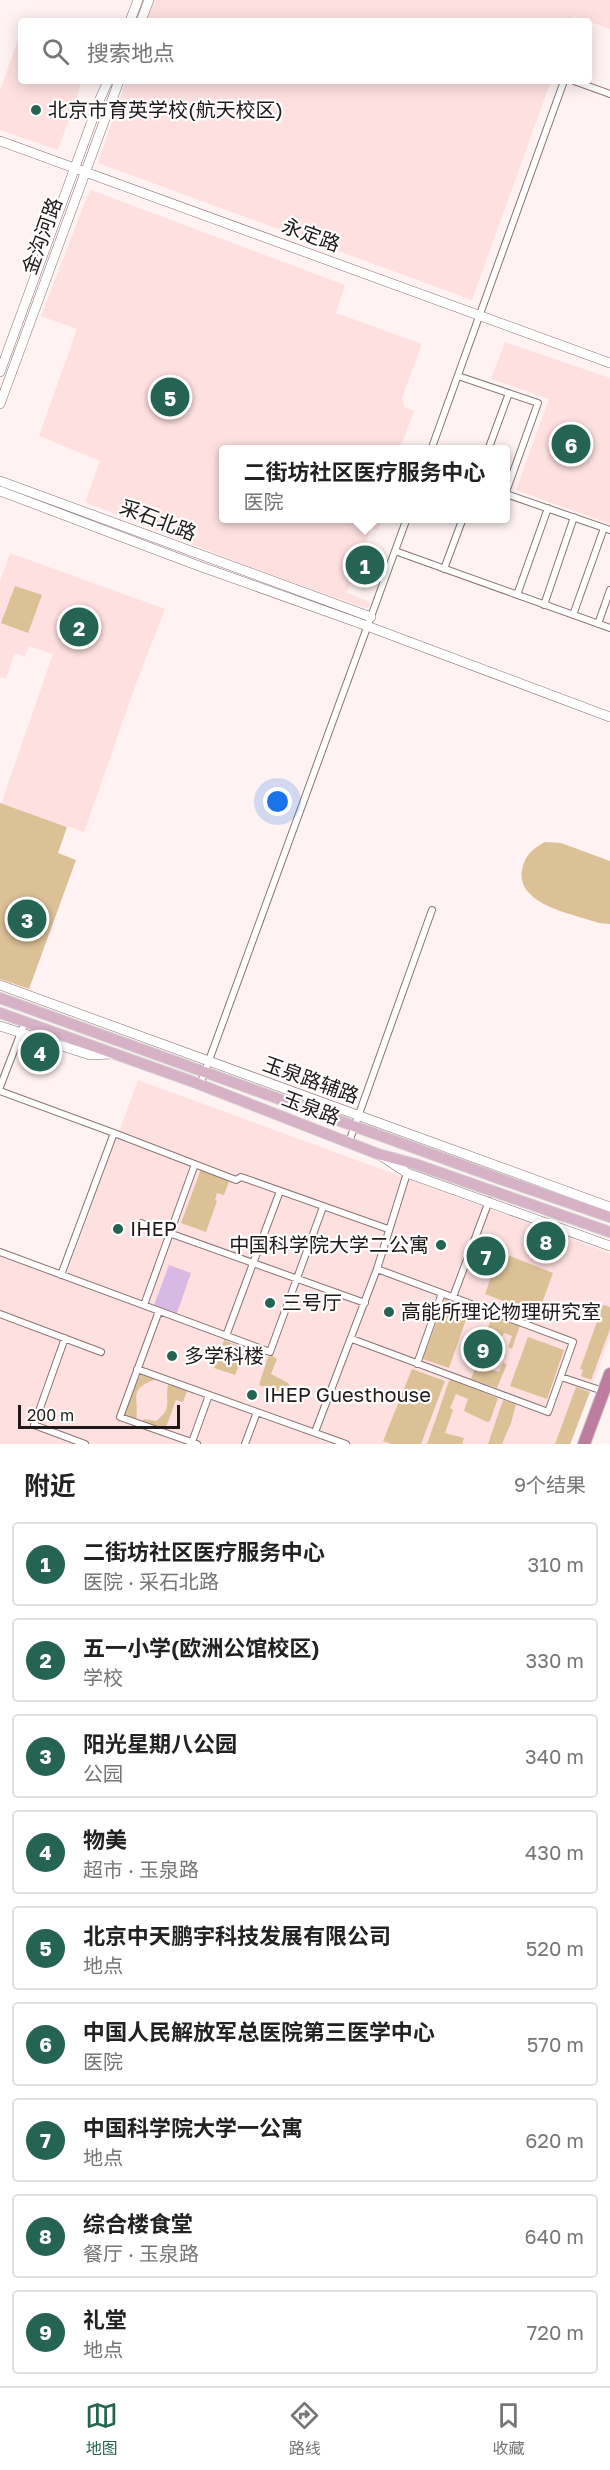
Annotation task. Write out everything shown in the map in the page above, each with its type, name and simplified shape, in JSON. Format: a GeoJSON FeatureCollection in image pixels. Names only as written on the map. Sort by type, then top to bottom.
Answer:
{"type":"FeatureCollection","features":[{"type":"Feature","properties":{"kind":"highway"},"geometry":{"type":"LineString","coordinates":[[593,1444],[607,1394],[610,1374]]}},
{"type":"Feature","properties":{"kind":"highway"},"geometry":{"type":"LineString","coordinates":[[584,1444],[607,1394]]}},
{"type":"Feature","properties":{"kind":"main road","name":"玉泉路"},"geometry":{"type":"LineString","coordinates":[[0,998],[186,1066],[207,1067],[357,1121],[503,1180],[610,1217]]}},
{"type":"Feature","properties":{"kind":"main road","name":"玉泉路"},"geometry":{"type":"LineString","coordinates":[[0,1013],[22,1028],[112,1054],[182,1078],[378,1154],[415,1164],[610,1232]]}},
{"type":"Feature","properties":{"kind":"main road"},"geometry":{"type":"LineString","coordinates":[[182,1078],[188,1074],[186,1066]]}},
{"type":"Feature","properties":{"kind":"street"},"geometry":{"type":"LineString","coordinates":[[131,18],[138,0]]}},
{"type":"Feature","properties":{"kind":"street"},"geometry":{"type":"LineString","coordinates":[[142,18],[149,0]]}},
{"type":"Feature","properties":{"kind":"street","name":"金沟河路"},"geometry":{"type":"LineString","coordinates":[[0,372],[107,84]]}},
{"type":"Feature","properties":{"kind":"street","name":"金沟河路"},"geometry":{"type":"LineString","coordinates":[[0,404],[118,84]]}},
{"type":"Feature","properties":{"kind":"street"},"geometry":{"type":"LineString","coordinates":[[433,445],[563,84]]}},
{"type":"Feature","properties":{"kind":"street"},"geometry":{"type":"LineString","coordinates":[[582,84],[610,94]]}},
{"type":"Feature","properties":{"kind":"street","name":"永定路"},"geometry":{"type":"LineString","coordinates":[[0,141],[610,363]]}},
{"type":"Feature","properties":{"kind":"street"},"geometry":{"type":"LineString","coordinates":[[458,376],[538,404],[510,482]]}},
{"type":"Feature","properties":{"kind":"street"},"geometry":{"type":"LineString","coordinates":[[490,445],[509,393]]}},
{"type":"Feature","properties":{"kind":"street","name":"采石北路"},"geometry":{"type":"LineString","coordinates":[[0,481],[369,622]]}},
{"type":"Feature","properties":{"kind":"street","name":"采石北路"},"geometry":{"type":"LineString","coordinates":[[0,491],[199,566],[369,622]]}},
{"type":"Feature","properties":{"kind":"street"},"geometry":{"type":"LineString","coordinates":[[510,494],[607,529],[573,615]]}},
{"type":"Feature","properties":{"kind":"street"},"geometry":{"type":"LineString","coordinates":[[517,595],[548,508]]}},
{"type":"Feature","properties":{"kind":"street"},"geometry":{"type":"LineString","coordinates":[[544,604],[574,517]]}},
{"type":"Feature","properties":{"kind":"street"},"geometry":{"type":"LineString","coordinates":[[200,1085],[405,523]]}},
{"type":"Feature","properties":{"kind":"street"},"geometry":{"type":"LineString","coordinates":[[444,569],[461,523]]}},
{"type":"Feature","properties":{"kind":"street"},"geometry":{"type":"LineString","coordinates":[[395,551],[610,628]]}},
{"type":"Feature","properties":{"kind":"street"},"geometry":{"type":"LineString","coordinates":[[598,624],[610,590]]}},
{"type":"Feature","properties":{"kind":"street"},"geometry":{"type":"LineString","coordinates":[[369,622],[610,717]]}},
{"type":"Feature","properties":{"kind":"street"},"geometry":{"type":"LineString","coordinates":[[349,1142],[432,910]]}},
{"type":"Feature","properties":{"kind":"street"},"geometry":{"type":"LineString","coordinates":[[0,985],[207,1067]]}},
{"type":"Feature","properties":{"kind":"street"},"geometry":{"type":"LineString","coordinates":[[0,1026],[22,1028],[0,1089],[236,1180],[241,1177],[388,1229]]}},
{"type":"Feature","properties":{"kind":"street","name":"玉泉路辅路"},"geometry":{"type":"LineString","coordinates":[[357,1121],[610,1207]]}},
{"type":"Feature","properties":{"kind":"street"},"geometry":{"type":"LineString","coordinates":[[61,1275],[114,1133]]}},
{"type":"Feature","properties":{"kind":"street"},"geometry":{"type":"LineString","coordinates":[[378,1154],[407,1173],[610,1246]]}},
{"type":"Feature","properties":{"kind":"street"},"geometry":{"type":"LineString","coordinates":[[144,1305],[195,1164]]}},
{"type":"Feature","properties":{"kind":"street"},"geometry":{"type":"LineString","coordinates":[[315,1432],[365,1303],[407,1173]]}},
{"type":"Feature","properties":{"kind":"street"},"geometry":{"type":"LineString","coordinates":[[226,1336],[280,1191]]}},
{"type":"Feature","properties":{"kind":"street"},"geometry":{"type":"LineString","coordinates":[[453,1297],[489,1201]]}},
{"type":"Feature","properties":{"kind":"street"},"geometry":{"type":"LineString","coordinates":[[500,1206],[528,1204]]}},
{"type":"Feature","properties":{"kind":"street"},"geometry":{"type":"LineString","coordinates":[[0,1252],[270,1352],[323,1207]]}},
{"type":"Feature","properties":{"kind":"street"},"geometry":{"type":"LineString","coordinates":[[141,1222],[365,1303]]}},
{"type":"Feature","properties":{"kind":"street"},"geometry":{"type":"LineString","coordinates":[[352,1339],[548,1412],[561,1377],[573,1342],[377,1269]]}},
{"type":"Feature","properties":{"kind":"street"},"geometry":{"type":"LineString","coordinates":[[417,1364],[442,1293]]}},
{"type":"Feature","properties":{"kind":"street"},"geometry":{"type":"LineString","coordinates":[[159,1311],[120,1417],[194,1443],[209,1395]]}},
{"type":"Feature","properties":{"kind":"street"},"geometry":{"type":"LineString","coordinates":[[0,1314],[101,1352]]}},
{"type":"Feature","properties":{"kind":"street"},"geometry":{"type":"LineString","coordinates":[[65,1338],[34,1425],[85,1444]]}},
{"type":"Feature","properties":{"kind":"street"},"geometry":{"type":"LineString","coordinates":[[137,1369],[346,1444]]}},
{"type":"Feature","properties":{"kind":"street"},"geometry":{"type":"LineString","coordinates":[[561,1377],[607,1394]]}},
{"type":"Feature","properties":{"kind":"street"},"geometry":{"type":"LineString","coordinates":[[245,1444],[257,1412]]}},
{"type":"Feature","properties":{"kind":"shaded area"},"geometry":{"type":"Polygon","coordinates":[[[154,0],[610,0],[610,29],[592,22],[592,18],[574,16],[573,18],[147,18],[154,0]]]}},
{"type":"Feature","properties":{"kind":"shaded area","name":"北京市育英学校(航天校区)"},"geometry":{"type":"Polygon","coordinates":[[[18,40],[18,84],[81,84],[58,150],[0,130],[0,90],[18,40]]]}},
{"type":"Feature","properties":{"kind":"shaded area"},"geometry":{"type":"Polygon","coordinates":[[[125,84],[550,84],[472,300],[98,163],[125,84]]]}},
{"type":"Feature","properties":{"kind":"shaded area"},"geometry":{"type":"Polygon","coordinates":[[[91,190],[345,285],[336,313],[422,344],[402,398],[404,407],[414,411],[401,445],[219,445],[219,523],[381,523],[378,530],[371,528],[348,591],[345,592],[370,602],[368,609],[247,566],[85,502],[100,461],[39,436],[77,329],[41,316],[91,190]]]}},
{"type":"Feature","properties":{"kind":"shaded area"},"geometry":{"type":"Polygon","coordinates":[[[505,342],[610,378],[610,524],[516,490],[549,399],[491,379],[505,342]]]}},
{"type":"Feature","properties":{"kind":"shaded area"},"geometry":{"type":"Polygon","coordinates":[[[10,553],[165,609],[84,832],[1,804],[53,654],[29,646],[25,657],[15,653],[6,679],[0,677],[0,581],[10,553]]]}},
{"type":"Feature","properties":{"kind":"shaded area"},"geometry":{"type":"Polygon","coordinates":[[[15,586],[42,595],[28,633],[1,623],[15,586]]]}},
{"type":"Feature","properties":{"kind":"shaded area"},"geometry":{"type":"Polygon","coordinates":[[[0,803],[67,827],[58,853],[76,860],[29,989],[0,979],[0,803]]]}},
{"type":"Feature","properties":{"kind":"shaded area"},"geometry":{"type":"Polygon","coordinates":[[[545,842],[561,843],[610,861],[610,924],[562,912],[537,900],[528,892],[523,882],[523,865],[530,853],[545,842]]]}},
{"type":"Feature","properties":{"kind":"shaded area"},"geometry":{"type":"Polygon","coordinates":[[[138,1080],[610,1253],[610,1337],[571,1444],[0,1444],[0,1252],[66,1276],[138,1080]]]}},
{"type":"Feature","properties":{"kind":"shaded area"},"geometry":{"type":"Polygon","coordinates":[[[201,1169],[230,1179],[224,1195],[217,1193],[215,1200],[217,1201],[206,1232],[181,1223],[201,1169]]]}},
{"type":"Feature","properties":{"kind":"shaded area"},"geometry":{"type":"Polygon","coordinates":[[[500,1252],[553,1273],[538,1314],[485,1294],[500,1252]]]}},
{"type":"Feature","properties":{"kind":"shaded area"},"geometry":{"type":"Polygon","coordinates":[[[169,1265],[191,1273],[177,1313],[154,1305],[169,1265]]]}},
{"type":"Feature","properties":{"kind":"shaded area"},"geometry":{"type":"Polygon","coordinates":[[[445,1299],[470,1308],[449,1368],[423,1359],[445,1299]]]}},
{"type":"Feature","properties":{"kind":"shaded area"},"geometry":{"type":"Polygon","coordinates":[[[603,1305],[610,1307],[610,1329],[591,1380],[581,1376],[583,1370],[580,1369],[603,1305]]]}},
{"type":"Feature","properties":{"kind":"shaded area"},"geometry":{"type":"Polygon","coordinates":[[[493,1315],[520,1325],[512,1349],[508,1347],[512,1336],[504,1333],[502,1337],[486,1332],[493,1315]]]}},
{"type":"Feature","properties":{"kind":"shaded area"},"geometry":{"type":"Polygon","coordinates":[[[528,1337],[564,1350],[547,1399],[510,1386],[528,1337]]]}},
{"type":"Feature","properties":{"kind":"shaded area"},"geometry":{"type":"Polygon","coordinates":[[[224,1340],[246,1349],[235,1375],[214,1368],[224,1340]]]}},
{"type":"Feature","properties":{"kind":"shaded area"},"geometry":{"type":"Polygon","coordinates":[[[273,1356],[277,1359],[271,1374],[288,1383],[295,1392],[293,1396],[259,1385],[268,1357],[273,1356]]]}},
{"type":"Feature","properties":{"kind":"shaded area"},"geometry":{"type":"Polygon","coordinates":[[[503,1363],[507,1364],[497,1388],[471,1379],[476,1365],[499,1372],[503,1363]]]}},
{"type":"Feature","properties":{"kind":"shaded area"},"geometry":{"type":"Polygon","coordinates":[[[412,1369],[445,1381],[421,1444],[391,1444],[383,1441],[412,1369]]]}},
{"type":"Feature","properties":{"kind":"shaded area"},"geometry":{"type":"Polygon","coordinates":[[[141,1375],[155,1377],[137,1391],[136,1420],[123,1415],[133,1386],[141,1375]]]}},
{"type":"Feature","properties":{"kind":"shaded area"},"geometry":{"type":"Polygon","coordinates":[[[452,1379],[498,1398],[490,1421],[487,1422],[464,1411],[468,1399],[456,1394],[450,1408],[453,1410],[445,1433],[464,1438],[462,1444],[427,1444],[449,1381],[452,1379]]]}},
{"type":"Feature","properties":{"kind":"shaded area"},"geometry":{"type":"Polygon","coordinates":[[[169,1382],[195,1391],[194,1394],[187,1391],[183,1402],[176,1400],[165,1430],[142,1422],[144,1419],[156,1421],[165,1412],[169,1382]]]}},
{"type":"Feature","properties":{"kind":"shaded area"},"geometry":{"type":"Polygon","coordinates":[[[576,1387],[590,1392],[570,1444],[555,1444],[576,1387]]]}},
{"type":"Feature","properties":{"kind":"shaded area"},"geometry":{"type":"Polygon","coordinates":[[[503,1400],[516,1404],[511,1423],[502,1444],[488,1444],[503,1400]]]}},
{"type":"Feature","properties":{"kind":"place","name":"北京市育英学校(航天校区)"},"geometry":{"type":"Point","coordinates":[36,110]}},
{"type":"Feature","properties":{"kind":"place","name":"北京中天鹏宇科技发展有限公司"},"geometry":{"type":"Point","coordinates":[170,397]}},
{"type":"Feature","properties":{"kind":"place","name":"中国人民解放军总医院第三医学中心"},"geometry":{"type":"Point","coordinates":[571,444]}},
{"type":"Feature","properties":{"kind":"place","name":"二街坊社区医疗服务中心"},"geometry":{"type":"Point","coordinates":[365,565]}},
{"type":"Feature","properties":{"kind":"place","name":"五一小学(欧洲公馆校区)"},"geometry":{"type":"Point","coordinates":[79,627]}},
{"type":"Feature","properties":{"kind":"place","name":"阳光星期八公园"},"geometry":{"type":"Point","coordinates":[27,919]}},
{"type":"Feature","properties":{"kind":"place","name":"物美"},"geometry":{"type":"Point","coordinates":[40,1052]}},
{"type":"Feature","properties":{"kind":"place","name":"IHEP"},"geometry":{"type":"Point","coordinates":[118,1229]}},
{"type":"Feature","properties":{"kind":"place","name":"综合楼食堂"},"geometry":{"type":"Point","coordinates":[546,1241]}},
{"type":"Feature","properties":{"kind":"place","name":"中国科学院大学二公寓"},"geometry":{"type":"Point","coordinates":[441,1245]}},
{"type":"Feature","properties":{"kind":"place","name":"中国科学院大学一公寓"},"geometry":{"type":"Point","coordinates":[486,1256]}},
{"type":"Feature","properties":{"kind":"place","name":"三号厅"},"geometry":{"type":"Point","coordinates":[270,1303]}},
{"type":"Feature","properties":{"kind":"place","name":"高能所理论物理研究室"},"geometry":{"type":"Point","coordinates":[389,1312]}},
{"type":"Feature","properties":{"kind":"place","name":"礼堂"},"geometry":{"type":"Point","coordinates":[483,1349]}},
{"type":"Feature","properties":{"kind":"place","name":"多学科楼"},"geometry":{"type":"Point","coordinates":[172,1356]}},
{"type":"Feature","properties":{"kind":"place","name":"IHEP Guesthouse"},"geometry":{"type":"Point","coordinates":[252,1395]}}]}
